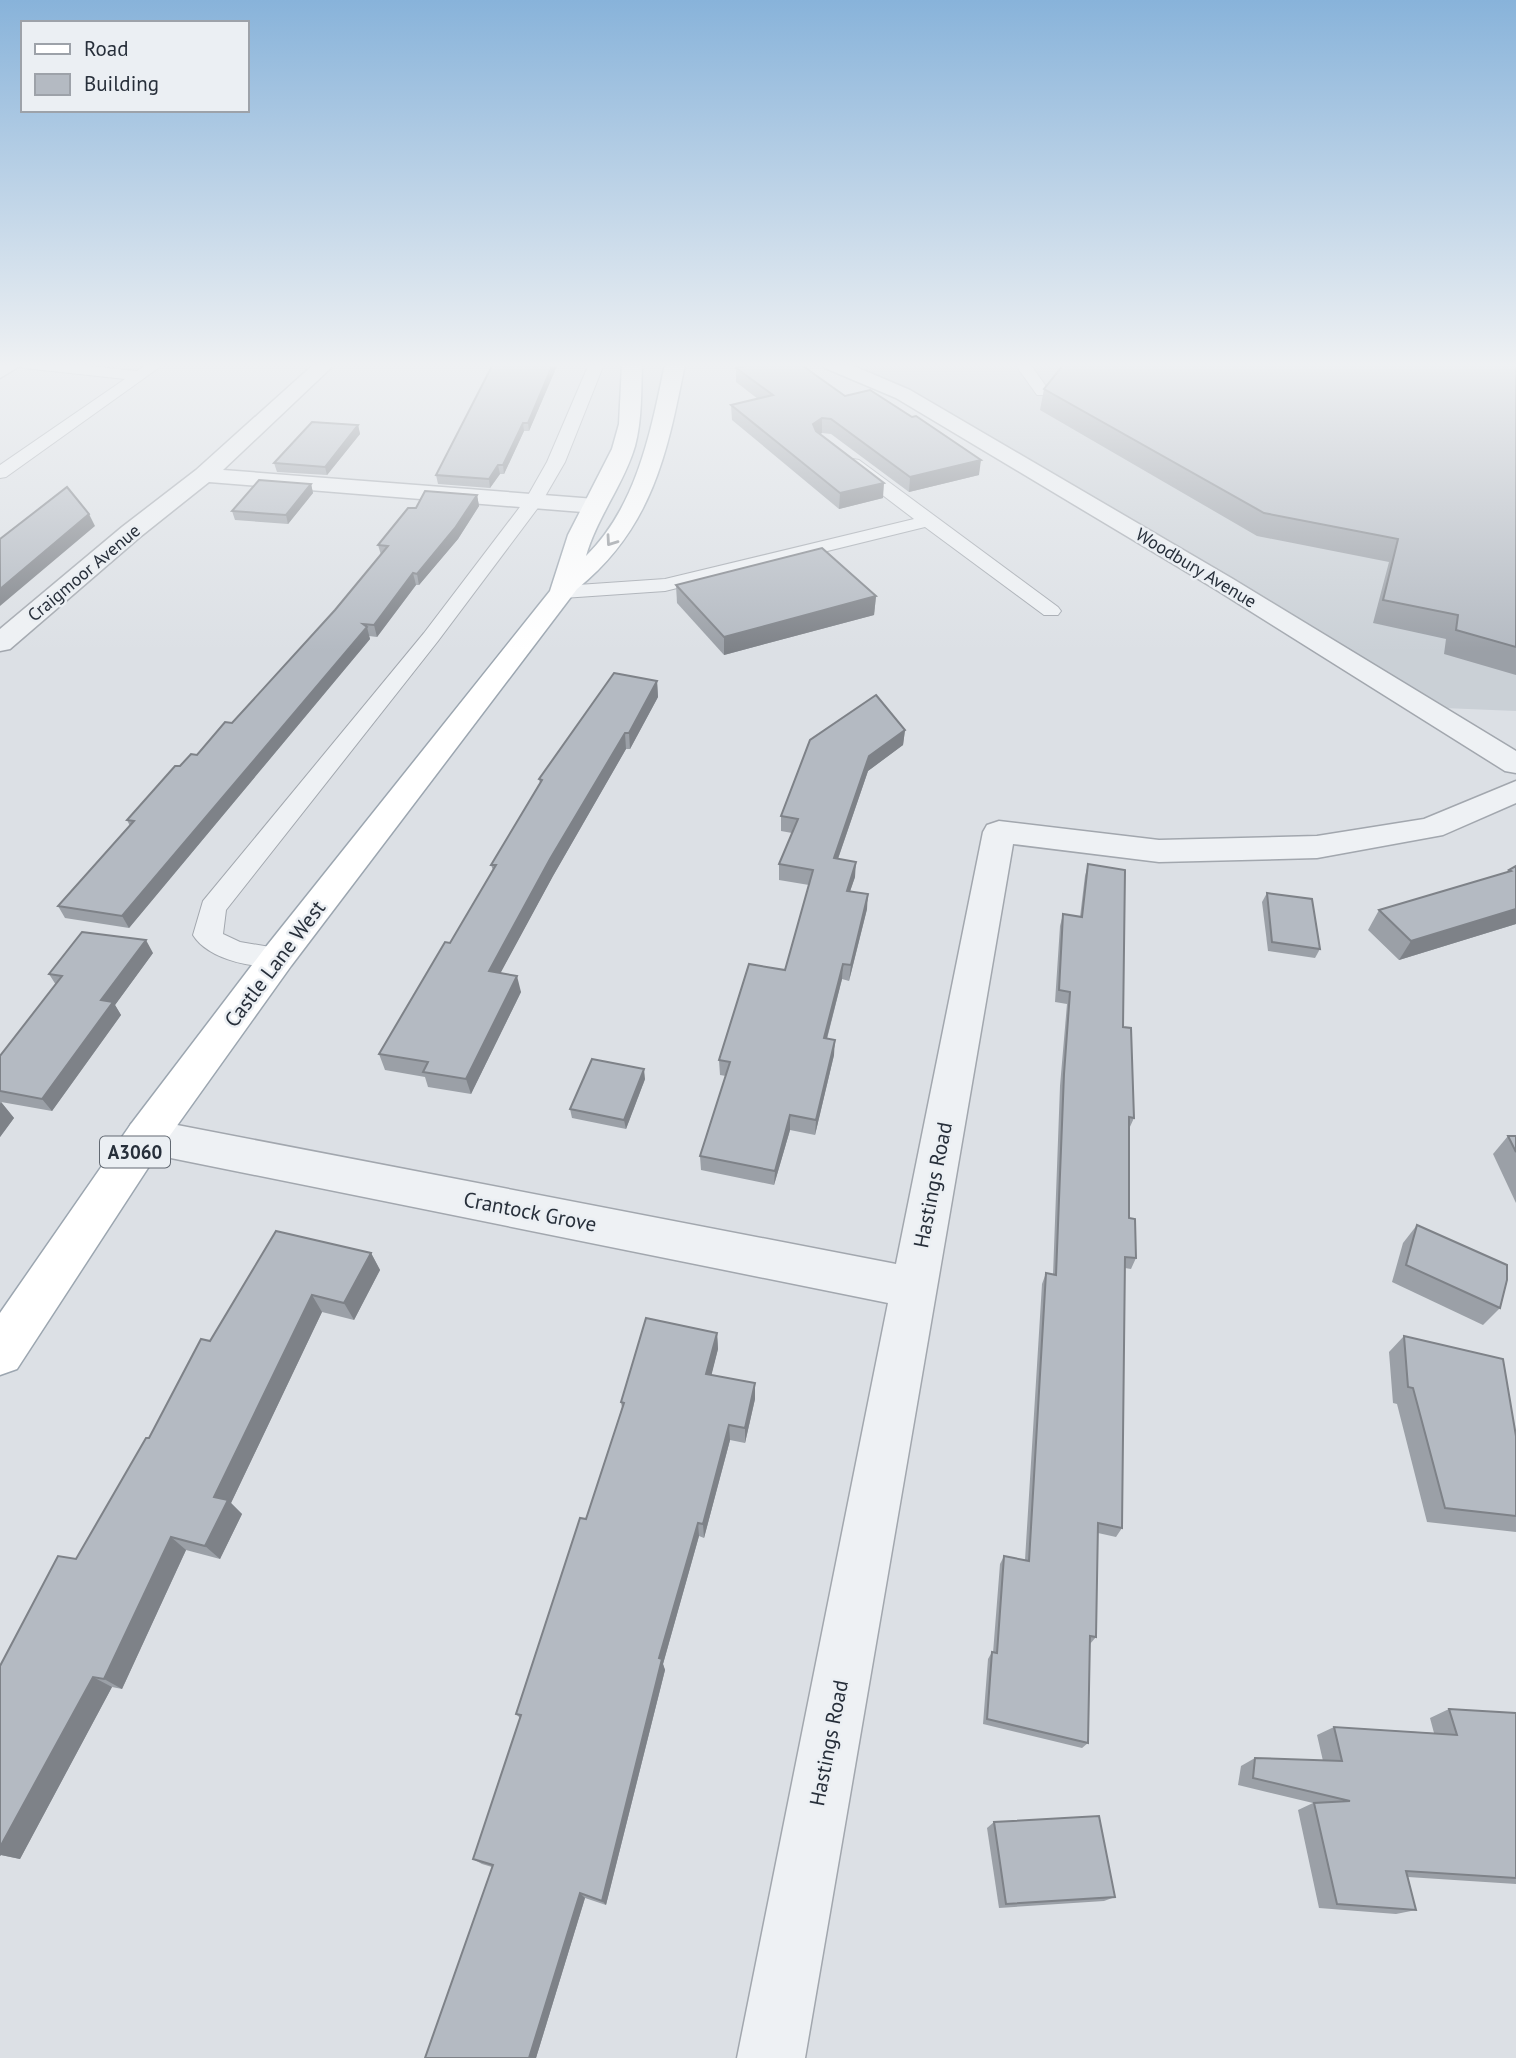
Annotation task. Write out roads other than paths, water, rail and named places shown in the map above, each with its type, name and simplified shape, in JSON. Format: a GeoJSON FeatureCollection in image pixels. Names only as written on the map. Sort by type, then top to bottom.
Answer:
{"type":"FeatureCollection","features":[{"type":"Feature","properties":{"kind":"main road","name":"Castle Lane West"},"geometry":{"type":"LineString","coordinates":[[564,589],[580,535],[618,460]]}},
{"type":"Feature","properties":{"kind":"main road","name":"Castle Lane West"},"geometry":{"type":"LineString","coordinates":[[0,1353],[146,1136],[278,957],[564,589],[602,554],[633,510],[648,481],[653,460]]}},
{"type":"Feature","properties":{"kind":"street","name":"Craigmoor Avenue"},"geometry":{"type":"LineString","coordinates":[[0,643],[220,460]]}},
{"type":"Feature","properties":{"kind":"street","name":"Woodbury Avenue"},"geometry":{"type":"LineString","coordinates":[[1015,460],[1224,584],[1516,764]]}},
{"type":"Feature","properties":{"kind":"street"},"geometry":{"type":"LineString","coordinates":[[204,475],[595,506]]}},
{"type":"Feature","properties":{"kind":"street","name":"Hastings Road"},"geometry":{"type":"LineString","coordinates":[[771,2058],[999,832],[1159,850],[1317,847],[1431,828],[1516,791]]}},
{"type":"Feature","properties":{"kind":"street","name":"Crantock Grove"},"geometry":{"type":"LineString","coordinates":[[146,1136],[914,1288]]}},
{"type":"Feature","properties":{"kind":"lane"},"geometry":{"type":"LineString","coordinates":[[0,473],[18,460]]}},
{"type":"Feature","properties":{"kind":"lane"},"geometry":{"type":"LineString","coordinates":[[278,957],[229,949],[212,943],[207,935],[214,908],[431,638],[534,501],[557,460]]}},
{"type":"Feature","properties":{"kind":"lane"},"geometry":{"type":"LineString","coordinates":[[849,460],[1051,611]]}},
{"type":"Feature","properties":{"kind":"lane"},"geometry":{"type":"LineString","coordinates":[[564,589],[665,586],[928,521]]}}]}
